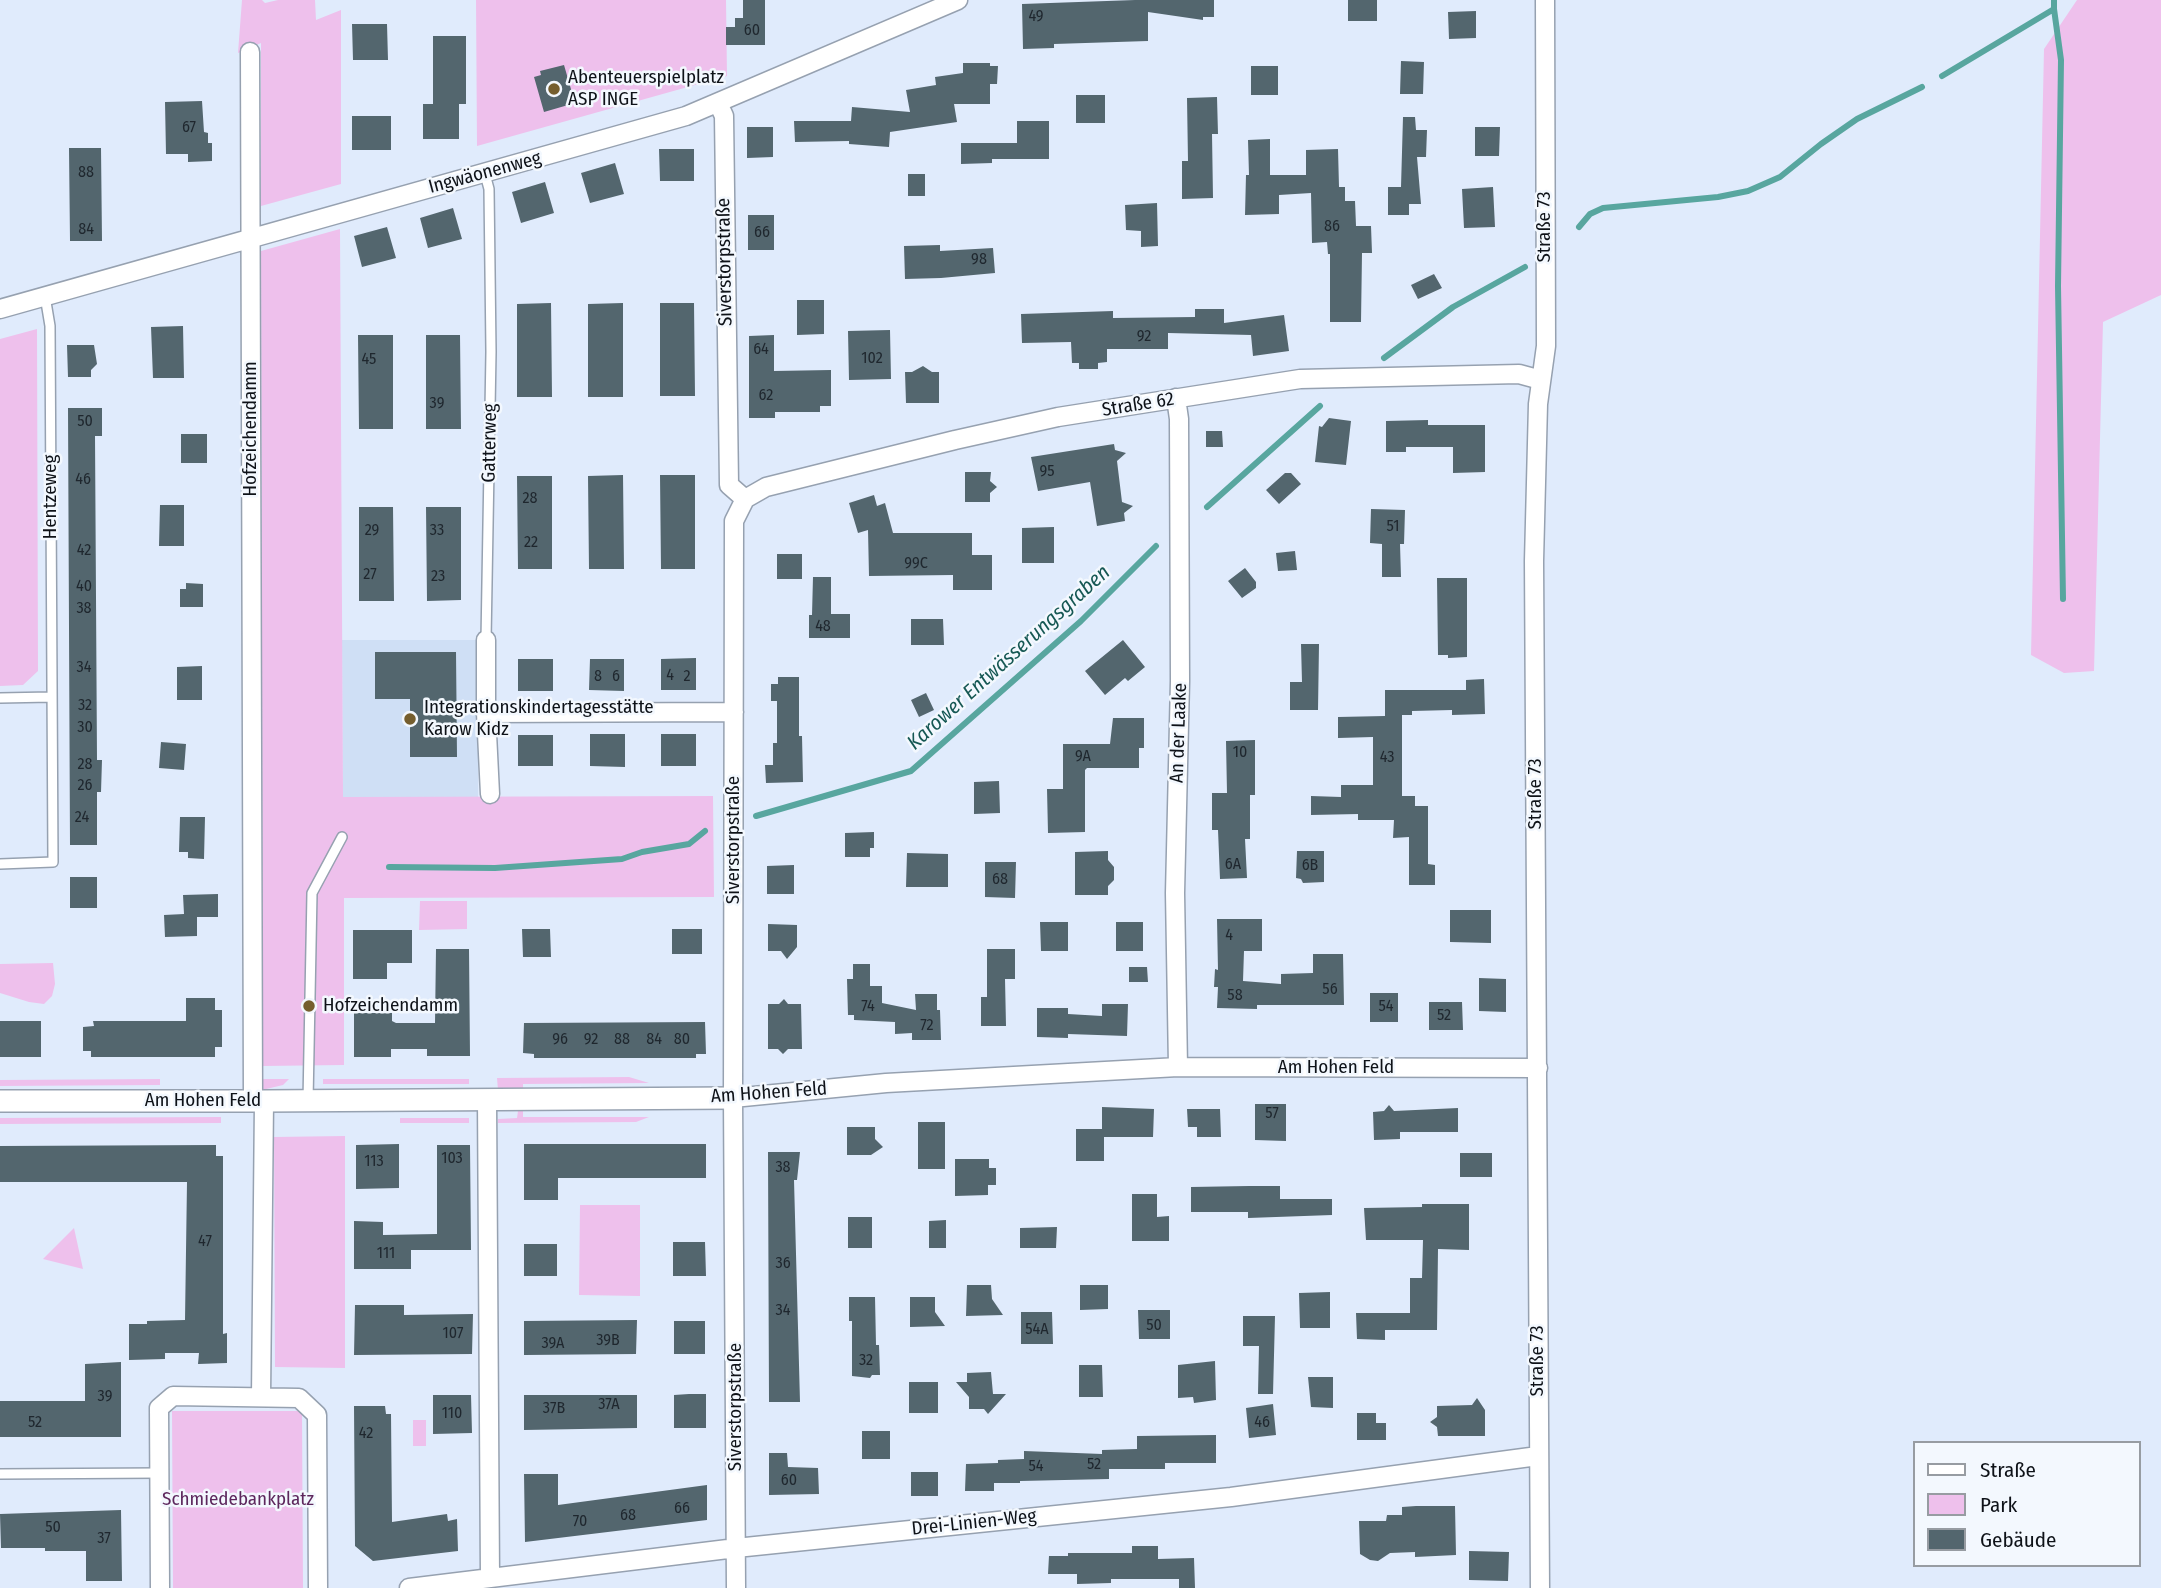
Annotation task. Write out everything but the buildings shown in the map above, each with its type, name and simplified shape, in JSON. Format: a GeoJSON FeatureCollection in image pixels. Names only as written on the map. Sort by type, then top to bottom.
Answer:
{"type":"FeatureCollection","features":[{"type":"Feature","properties":{"kind":"street","name":"Ingwäonenweg"},"geometry":{"type":"LineString","coordinates":[[0,309],[687,116],[958,0]]}},
{"type":"Feature","properties":{"kind":"street","name":"Straße 73"},"geometry":{"type":"LineString","coordinates":[[1539,1588],[1534,561],[1538,404],[1546,346],[1545,0]]}},
{"type":"Feature","properties":{"kind":"street","name":"Hofzeichendamm"},"geometry":{"type":"LineString","coordinates":[[250,52],[261,1397]]}},
{"type":"Feature","properties":{"kind":"street","name":"Siverstorpstraße"},"geometry":{"type":"LineString","coordinates":[[718,103],[724,116],[729,485],[745,499],[734,521],[736,1588]]}},
{"type":"Feature","properties":{"kind":"street","name":"Straße 62"},"geometry":{"type":"LineString","coordinates":[[745,499],[766,487],[1058,417],[1300,379],[1519,374],[1541,380]]}},
{"type":"Feature","properties":{"kind":"street","name":"An der Laake"},"geometry":{"type":"LineString","coordinates":[[1176,398],[1179,419],[1180,654],[1175,892],[1178,1067]]}},
{"type":"Feature","properties":{"kind":"street","name":"Gatterweg"},"geometry":{"type":"LineString","coordinates":[[486,640],[490,794]]}},
{"type":"Feature","properties":{"kind":"street"},"geometry":{"type":"LineString","coordinates":[[486,713],[734,712]]}},
{"type":"Feature","properties":{"kind":"street","name":"Am Hohen Feld"},"geometry":{"type":"LineString","coordinates":[[0,1101],[733,1098],[911,1082],[1178,1067],[1538,1068]]}},
{"type":"Feature","properties":{"kind":"street"},"geometry":{"type":"LineString","coordinates":[[488,1099],[490,1578]]}},
{"type":"Feature","properties":{"kind":"street"},"geometry":{"type":"LineString","coordinates":[[160,1588],[159,1408],[173,1396],[299,1398],[317,1415],[318,1588]]}},
{"type":"Feature","properties":{"kind":"street","name":"Drei-Linien-Weg"},"geometry":{"type":"LineString","coordinates":[[409,1588],[736,1548],[1231,1497],[1538,1456]]}},
{"type":"Feature","properties":{"kind":"lane","name":"Gatterweg"},"geometry":{"type":"LineString","coordinates":[[485,174],[489,188],[491,352],[486,640]]}},
{"type":"Feature","properties":{"kind":"lane","name":"Hentzeweg"},"geometry":{"type":"LineString","coordinates":[[0,864],[53,862],[50,326],[45,296]]}},
{"type":"Feature","properties":{"kind":"lane"},"geometry":{"type":"LineString","coordinates":[[0,698],[51,697]]}},
{"type":"Feature","properties":{"kind":"lane"},"geometry":{"type":"LineString","coordinates":[[308,1101],[312,893],[342,837]]}},
{"type":"Feature","properties":{"kind":"lane"},"geometry":{"type":"LineString","coordinates":[[0,1474],[160,1473]]}},
{"type":"Feature","properties":{"kind":"shaded area","name":"Integrationskindertagesstätte Karow Kidz"},"geometry":{"type":"Polygon","coordinates":[[[342,640],[478,640],[478,797],[343,797],[342,640]]]}},
{"type":"Feature","properties":{"kind":"green space"},"geometry":{"type":"Polygon","coordinates":[[[242,0],[262,0],[265,3],[278,0],[315,0],[316,20],[341,10],[341,184],[261,206],[261,43],[238,53],[242,0]]]}},
{"type":"Feature","properties":{"kind":"green space"},"geometry":{"type":"Polygon","coordinates":[[[476,0],[726,0],[727,76],[477,146],[476,0]]]}},
{"type":"Feature","properties":{"kind":"green space"},"geometry":{"type":"Polygon","coordinates":[[[2077,0],[2161,0],[2161,295],[2103,322],[2094,671],[2064,673],[2031,655],[2044,49],[2077,0]]]}},
{"type":"Feature","properties":{"kind":"green space"},"geometry":{"type":"Polygon","coordinates":[[[340,229],[343,797],[713,796],[714,897],[344,898],[344,1065],[263,1066],[261,251],[340,229]]]}},
{"type":"Feature","properties":{"kind":"green space"},"geometry":{"type":"Polygon","coordinates":[[[37,329],[38,671],[23,685],[0,686],[0,339],[37,329]]]}},
{"type":"Feature","properties":{"kind":"green space"},"geometry":{"type":"Polygon","coordinates":[[[420,901],[467,901],[467,929],[419,930],[420,901]]]}},
{"type":"Feature","properties":{"kind":"green space"},"geometry":{"type":"Polygon","coordinates":[[[53,963],[55,984],[52,996],[44,1004],[0,993],[0,964],[53,963]]]}},
{"type":"Feature","properties":{"kind":"green space"},"geometry":{"type":"Polygon","coordinates":[[[629,1077],[649,1083],[523,1084],[523,1090],[498,1090],[497,1078],[629,1077]]]}},
{"type":"Feature","properties":{"kind":"green space"},"geometry":{"type":"Polygon","coordinates":[[[160,1079],[160,1085],[0,1086],[0,1080],[160,1079]]]}},
{"type":"Feature","properties":{"kind":"green space"},"geometry":{"type":"Polygon","coordinates":[[[260,1079],[289,1079],[283,1085],[262,1090],[260,1079]]]}},
{"type":"Feature","properties":{"kind":"green space"},"geometry":{"type":"Polygon","coordinates":[[[323,1079],[469,1079],[469,1084],[323,1084],[323,1079]]]}},
{"type":"Feature","properties":{"kind":"green space"},"geometry":{"type":"Polygon","coordinates":[[[518,1111],[523,1111],[523,1117],[649,1117],[636,1122],[498,1123],[498,1119],[517,1118],[518,1111]]]}},
{"type":"Feature","properties":{"kind":"green space"},"geometry":{"type":"Polygon","coordinates":[[[221,1117],[221,1123],[0,1124],[0,1118],[221,1117]]]}},
{"type":"Feature","properties":{"kind":"green space"},"geometry":{"type":"Polygon","coordinates":[[[400,1118],[469,1118],[469,1123],[400,1123],[400,1118]]]}},
{"type":"Feature","properties":{"kind":"green space"},"geometry":{"type":"Polygon","coordinates":[[[345,1136],[345,1368],[275,1367],[274,1137],[345,1136]]]}},
{"type":"Feature","properties":{"kind":"green space"},"geometry":{"type":"Polygon","coordinates":[[[580,1205],[640,1205],[640,1296],[579,1295],[580,1205]]]}},
{"type":"Feature","properties":{"kind":"green space"},"geometry":{"type":"Polygon","coordinates":[[[74,1228],[83,1269],[43,1259],[74,1228]]]}},
{"type":"Feature","properties":{"kind":"green space","name":"Schmiedebankplatz"},"geometry":{"type":"Polygon","coordinates":[[[172,1411],[302,1411],[303,1588],[173,1588],[172,1411]]]}},
{"type":"Feature","properties":{"kind":"green space"},"geometry":{"type":"Polygon","coordinates":[[[413,1420],[426,1420],[426,1446],[413,1446],[413,1420]]]}},
{"type":"Feature","properties":{"kind":"waterway","name":"Karower Entwässerungsgraben"},"geometry":{"type":"LineString","coordinates":[[1942,76],[2054,9],[2054,0]]}},
{"type":"Feature","properties":{"kind":"waterway"},"geometry":{"type":"LineString","coordinates":[[2054,9],[2061,60],[2058,286],[2063,599]]}},
{"type":"Feature","properties":{"kind":"waterway","name":"Karower Entwässerungsgraben"},"geometry":{"type":"LineString","coordinates":[[1579,227],[1590,214],[1603,208],[1718,197],[1748,191],[1780,177],[1857,119],[1922,87]]}},
{"type":"Feature","properties":{"kind":"waterway","name":"Karower Entwässerungsgraben"},"geometry":{"type":"LineString","coordinates":[[1384,358],[1453,307],[1525,267]]}},
{"type":"Feature","properties":{"kind":"waterway","name":"Karower Entwässerungsgraben"},"geometry":{"type":"LineString","coordinates":[[1207,507],[1320,406]]}},
{"type":"Feature","properties":{"kind":"waterway","name":"Karower Entwässerungsgraben"},"geometry":{"type":"LineString","coordinates":[[756,816],[911,771],[1081,621],[1156,546]]}},
{"type":"Feature","properties":{"kind":"waterway","name":"Karower Entwässerungsgraben"},"geometry":{"type":"LineString","coordinates":[[389,867],[495,868],[622,859],[642,852],[689,844],[705,831]]}},
{"type":"Feature","properties":{"kind":"place","name":"Abenteuerspielplatz ASP INGE"},"geometry":{"type":"Point","coordinates":[554,89]}},
{"type":"Feature","properties":{"kind":"place","name":"Integrationskindertagesstätte Karow Kidz"},"geometry":{"type":"Point","coordinates":[410,719]}},
{"type":"Feature","properties":{"kind":"place","name":"Hofzeichendamm"},"geometry":{"type":"Point","coordinates":[309,1006]}}]}
